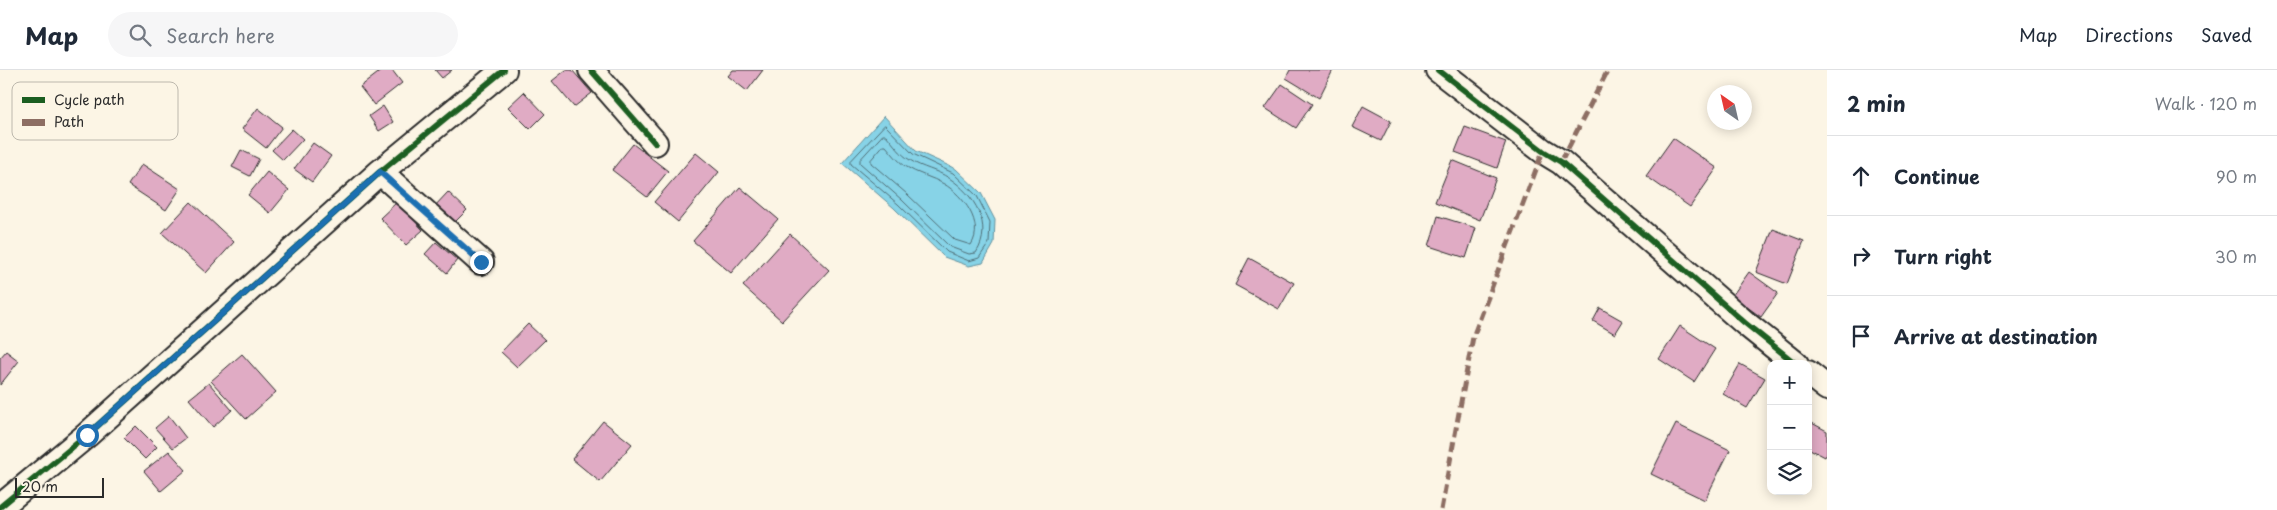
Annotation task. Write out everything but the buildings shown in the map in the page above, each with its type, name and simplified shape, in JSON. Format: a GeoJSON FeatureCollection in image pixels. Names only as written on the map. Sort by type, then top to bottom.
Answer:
{"type":"FeatureCollection","features":[{"type":"Feature","properties":{"kind":"street"},"geometry":{"type":"LineString","coordinates":[[0,507],[87,435],[380,172],[504,70]]}},
{"type":"Feature","properties":{"kind":"street"},"geometry":{"type":"LineString","coordinates":[[591,70],[655,143]]}},
{"type":"Feature","properties":{"kind":"street"},"geometry":{"type":"LineString","coordinates":[[1438,70],[1543,151],[1561,162],[1745,323],[1791,360]]}},
{"type":"Feature","properties":{"kind":"street"},"geometry":{"type":"LineString","coordinates":[[380,172],[481,262]]}},
{"type":"Feature","properties":{"kind":"street"},"geometry":{"type":"LineString","coordinates":[[1812,376],[1827,388]]}},
{"type":"Feature","properties":{"kind":"water"},"geometry":{"type":"Polygon","coordinates":[[[884,116],[916,151],[956,169],[981,193],[995,220],[994,244],[983,263],[969,266],[944,257],[894,208],[842,163],[884,116]]]}},
{"type":"Feature","properties":{"kind":"marked path"},"geometry":{"type":"LineString","coordinates":[[1561,162],[1608,70]]}},
{"type":"Feature","properties":{"kind":"marked path"},"geometry":{"type":"LineString","coordinates":[[1441,510],[1473,337],[1543,151]]}},
{"type":"Feature","properties":{"kind":"cycle path"},"geometry":{"type":"LineString","coordinates":[[0,507],[87,435],[380,172],[504,70]]}},
{"type":"Feature","properties":{"kind":"cycle path"},"geometry":{"type":"LineString","coordinates":[[591,70],[655,143]]}},
{"type":"Feature","properties":{"kind":"cycle path"},"geometry":{"type":"LineString","coordinates":[[1438,70],[1543,151],[1561,162],[1745,323],[1791,360]]}},
{"type":"Feature","properties":{"kind":"route"},"geometry":{"type":"LineString","coordinates":[[87,435],[380,172],[481,262]]}}]}
